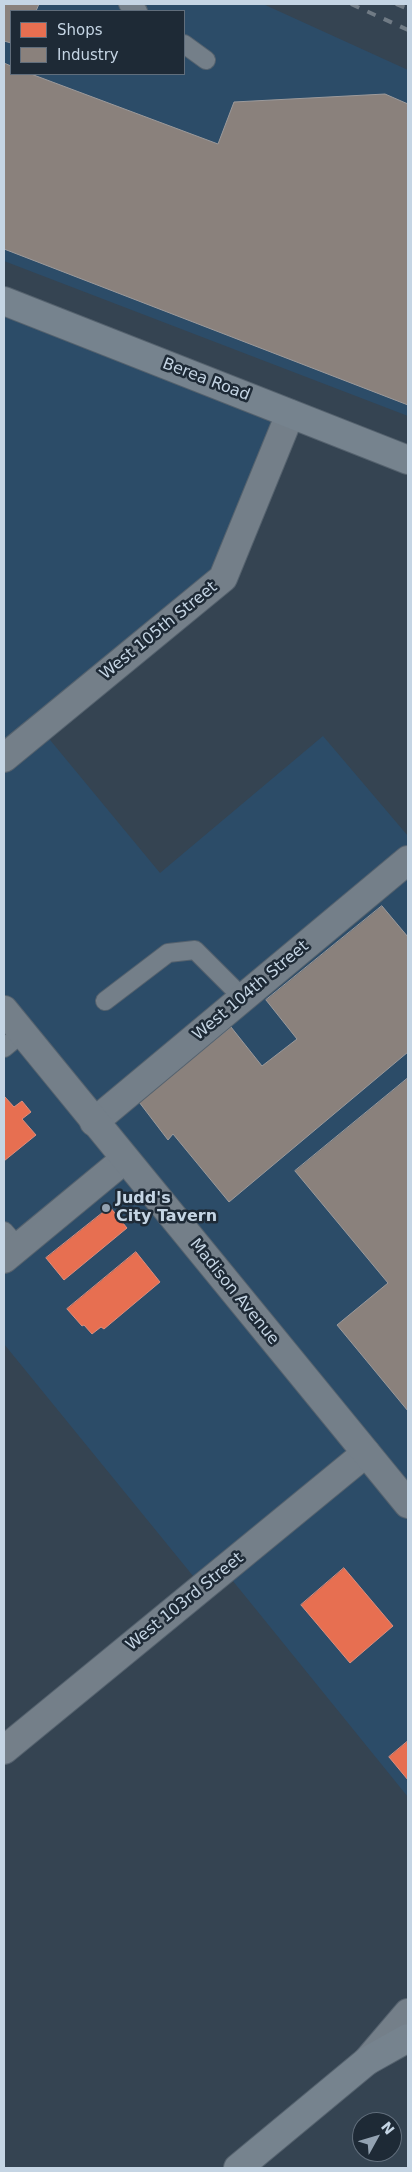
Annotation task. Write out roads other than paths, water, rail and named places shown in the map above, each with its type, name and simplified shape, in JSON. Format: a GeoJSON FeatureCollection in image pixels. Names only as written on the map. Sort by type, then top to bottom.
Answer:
{"type":"FeatureCollection","features":[{"type":"Feature","properties":{"kind":"main road","name":"Berea Road"},"geometry":{"type":"LineString","coordinates":[[4,301],[408,460]]}},
{"type":"Feature","properties":{"kind":"main road"},"geometry":{"type":"LineString","coordinates":[[238,2168],[367,2061],[408,2038]]}},
{"type":"Feature","properties":{"kind":"street","name":"West 105th Street"},"geometry":{"type":"LineString","coordinates":[[4,758],[223,578],[290,414]]}},
{"type":"Feature","properties":{"kind":"street","name":"West 104th Street"},"geometry":{"type":"LineString","coordinates":[[94,1122],[408,860]]}},
{"type":"Feature","properties":{"kind":"street","name":"Madison Avenue"},"geometry":{"type":"LineString","coordinates":[[4,1010],[13,1041],[94,1122],[408,1504]]}},
{"type":"Feature","properties":{"kind":"street"},"geometry":{"type":"LineString","coordinates":[[8,1245],[125,1159]]}},
{"type":"Feature","properties":{"kind":"street","name":"West 103rd Street"},"geometry":{"type":"LineString","coordinates":[[4,1750],[366,1453]]}},
{"type":"Feature","properties":{"kind":"street"},"geometry":{"type":"LineString","coordinates":[[367,2061],[408,2013]]}},
{"type":"Feature","properties":{"kind":"lane"},"geometry":{"type":"LineString","coordinates":[[185,45],[206,60]]}},
{"type":"Feature","properties":{"kind":"lane"},"geometry":{"type":"LineString","coordinates":[[105,1001],[168,953],[194,950],[243,998]]}},
{"type":"Feature","properties":{"kind":"railway"},"geometry":{"type":"LineString","coordinates":[[351,4],[408,30]]}},
{"type":"Feature","properties":{"kind":"railway"},"geometry":{"type":"LineString","coordinates":[[396,4],[408,9]]}},
{"type":"Feature","properties":{"kind":"place","name":"Judd's City Tavern"},"geometry":{"type":"Point","coordinates":[106,1208]}}]}
